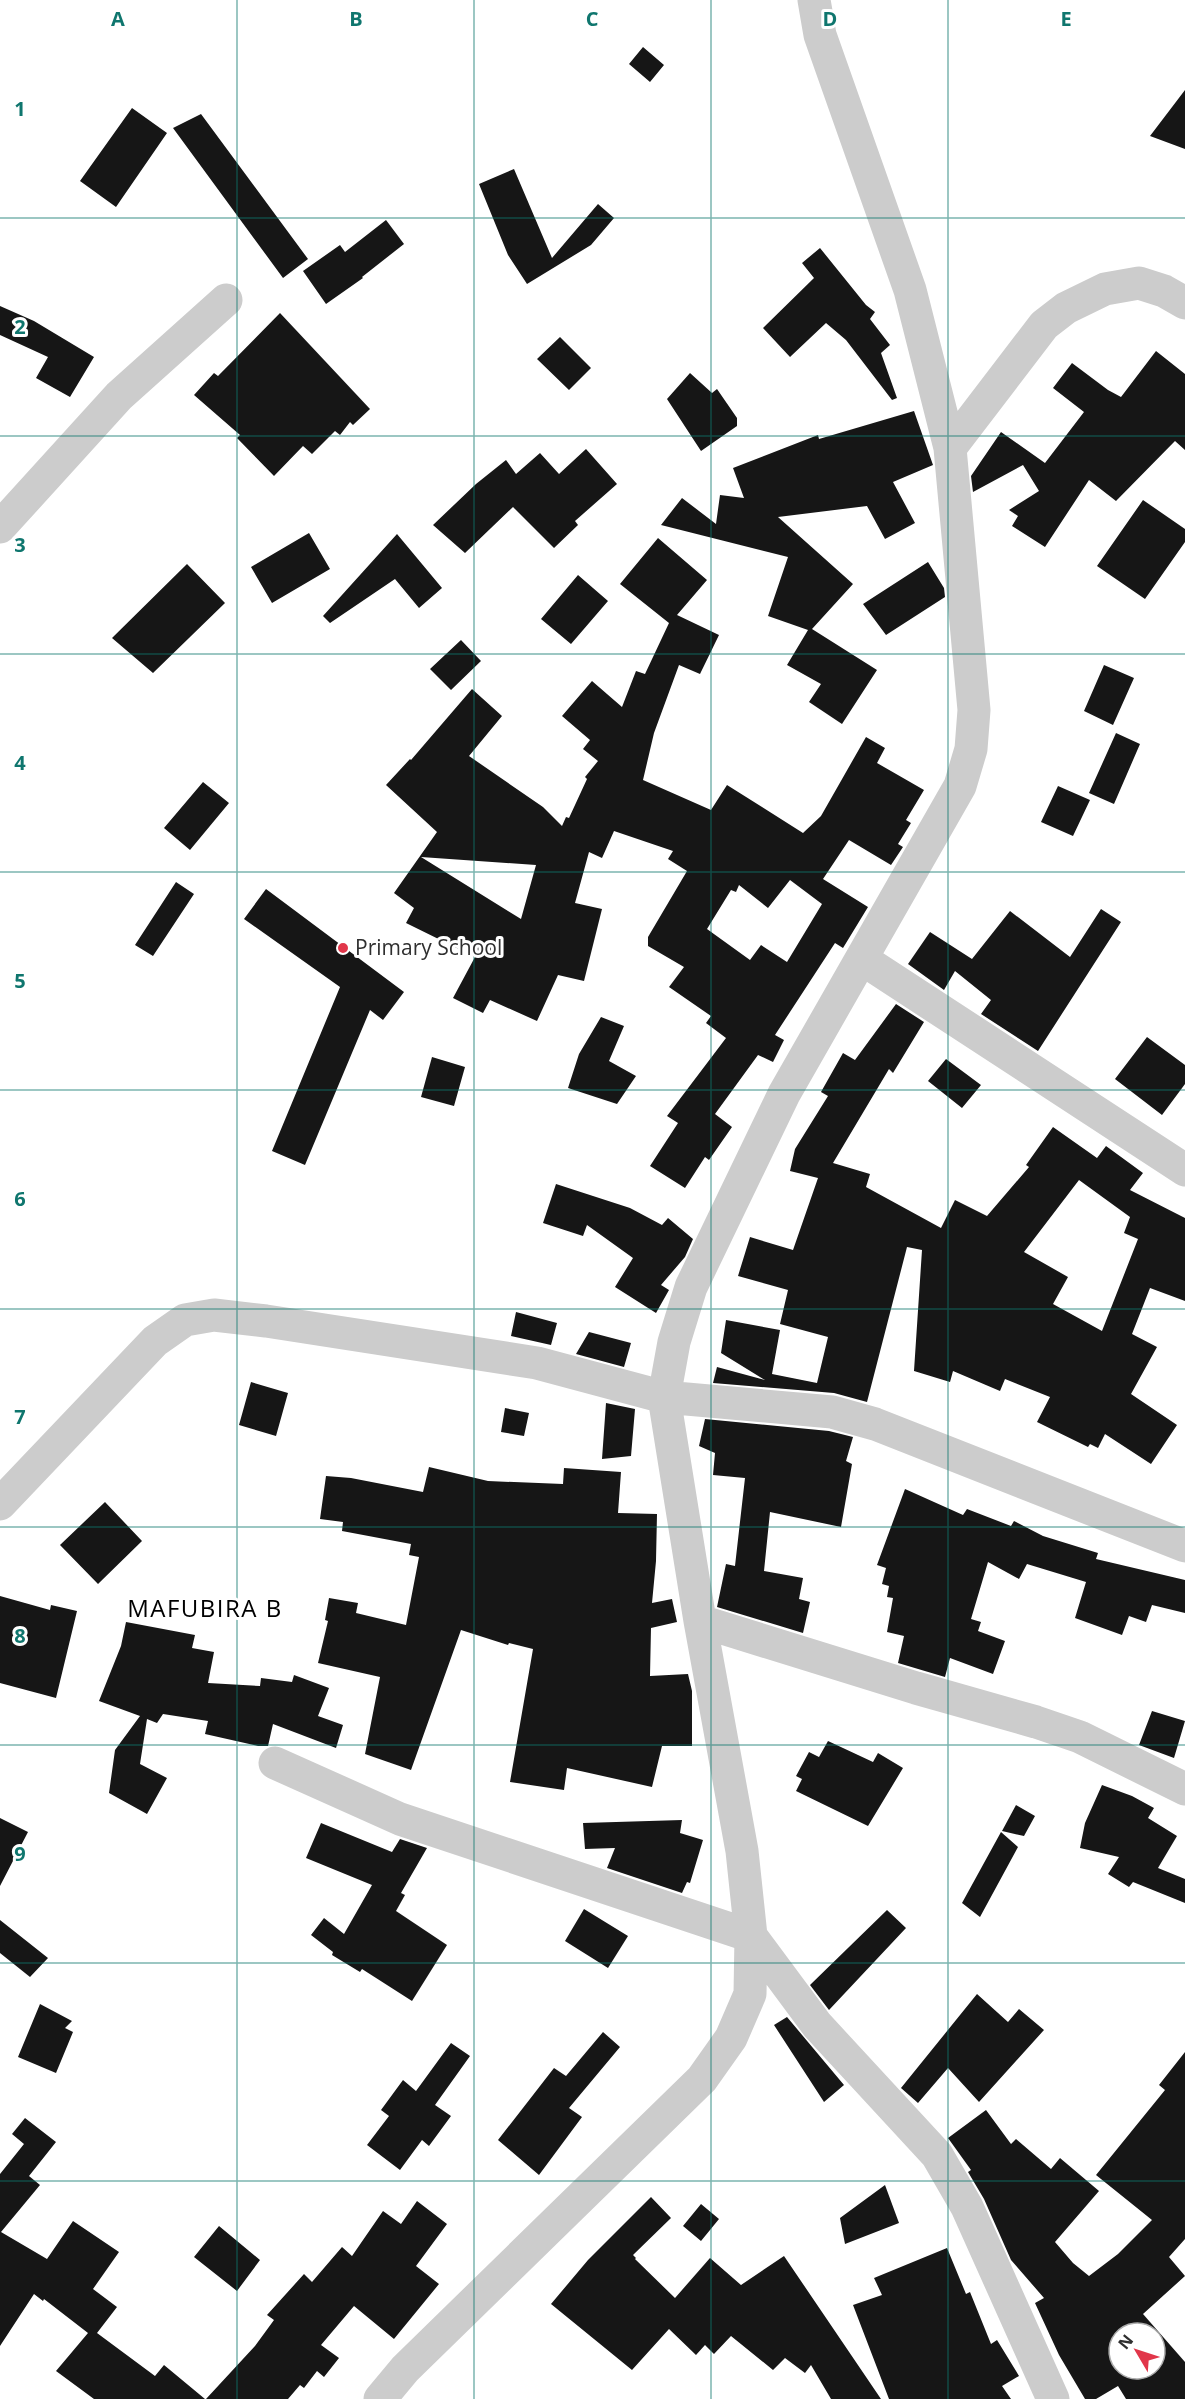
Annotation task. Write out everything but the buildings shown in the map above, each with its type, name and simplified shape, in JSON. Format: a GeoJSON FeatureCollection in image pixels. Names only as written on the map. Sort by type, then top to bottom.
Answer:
{"type":"FeatureCollection","features":[{"type":"Feature","properties":{"kind":"street"},"geometry":{"type":"LineString","coordinates":[[380,2399],[405,2369],[702,2079],[731,2038],[750,1994],[751,1936],[741,1851],[700,1621],[664,1397],[674,1342],[692,1287],[784,1094],[960,786],[971,749],[974,710],[951,481],[950,448],[910,290],[820,34],[814,0]]}},
{"type":"Feature","properties":{"kind":"street"},"geometry":{"type":"LineString","coordinates":[[950,448],[1044,325],[1066,308],[1105,289],[1139,284],[1164,291],[1185,303]]}},
{"type":"Feature","properties":{"kind":"street"},"geometry":{"type":"LineString","coordinates":[[0,527],[119,396],[226,300]]}},
{"type":"Feature","properties":{"kind":"street"},"geometry":{"type":"LineString","coordinates":[[862,959],[1185,1170]]}},
{"type":"Feature","properties":{"kind":"street"},"geometry":{"type":"LineString","coordinates":[[0,1504],[155,1341],[185,1320],[214,1315],[266,1320],[537,1363],[664,1397],[832,1412],[875,1424],[1185,1546]]}},
{"type":"Feature","properties":{"kind":"street"},"geometry":{"type":"LineString","coordinates":[[700,1621],[1080,1737],[1185,1789]]}},
{"type":"Feature","properties":{"kind":"street"},"geometry":{"type":"LineString","coordinates":[[275,1763],[400,1819],[751,1936],[817,2025],[937,2155],[967,2207],[1053,2399]]}},
{"type":"Feature","properties":{"kind":"place","name":"Primary School"},"geometry":{"type":"Point","coordinates":[343,948]}},
{"type":"Feature","properties":{"kind":"district","name":"MAFUBIRA B"},"geometry":{"type":"Point","coordinates":[205,1609]}}]}
